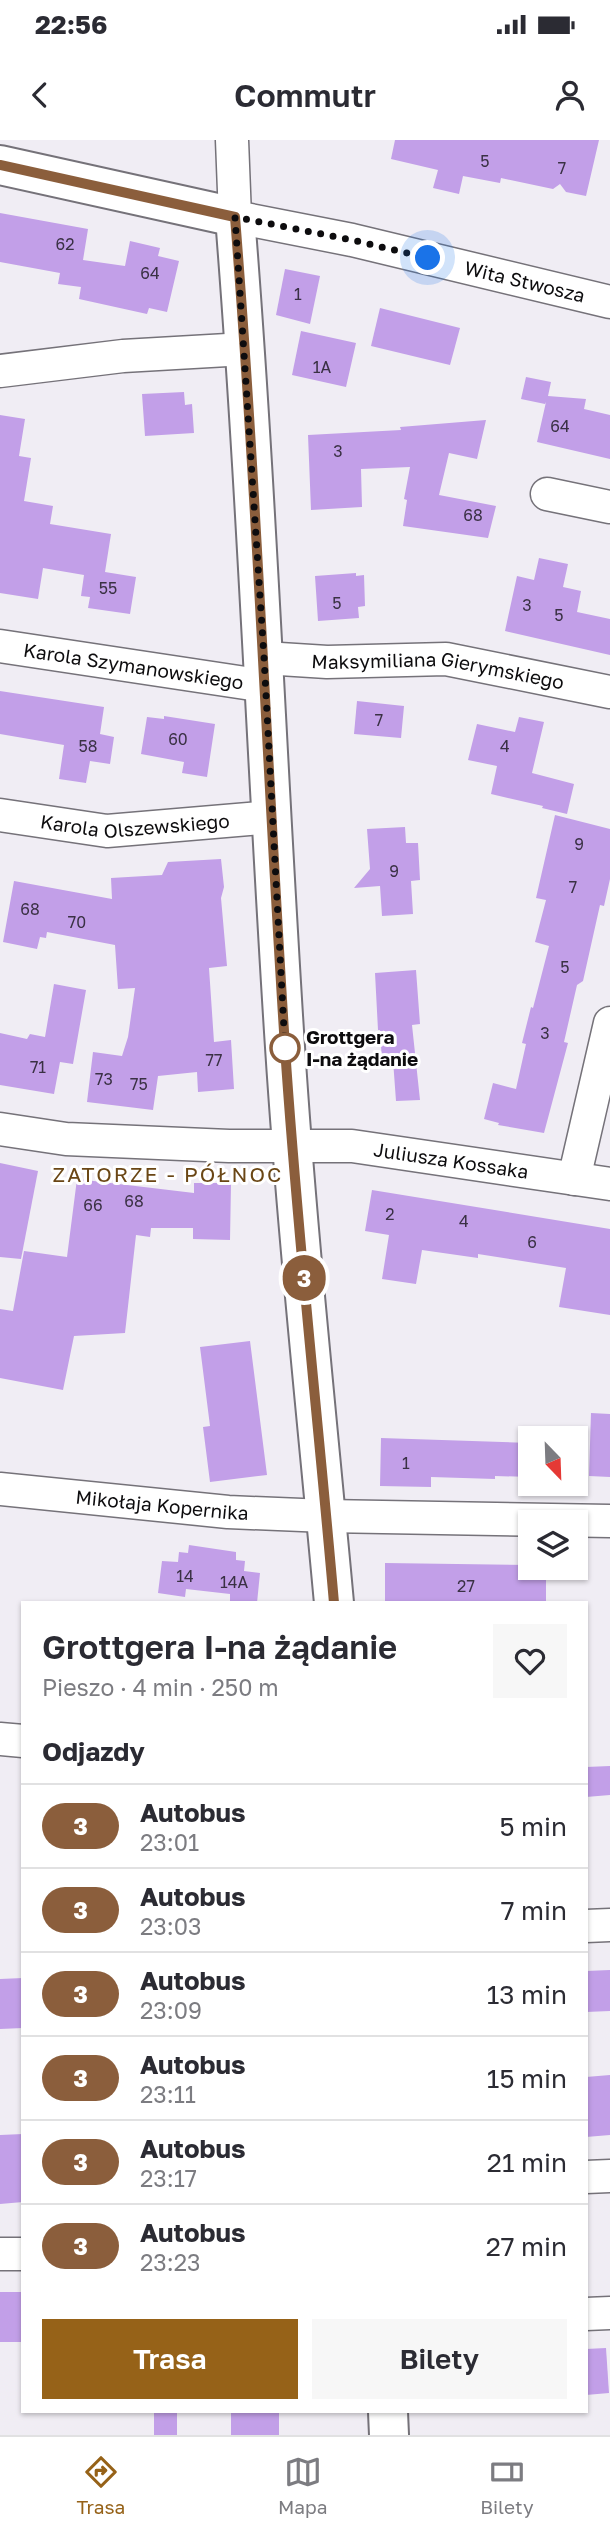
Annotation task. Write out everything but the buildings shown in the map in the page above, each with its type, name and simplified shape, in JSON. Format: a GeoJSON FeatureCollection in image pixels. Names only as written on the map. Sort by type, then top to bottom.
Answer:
{"type":"FeatureCollection","features":[{"type":"Feature","properties":{"kind":"street"},"geometry":{"type":"LineString","coordinates":[[232,140],[293,1144],[334,1601]]}},
{"type":"Feature","properties":{"kind":"street"},"geometry":{"type":"LineString","coordinates":[[0,165],[235,217]]}},
{"type":"Feature","properties":{"kind":"street","name":"Wita Stwosza"},"geometry":{"type":"LineString","coordinates":[[235,217],[352,240],[610,302]]}},
{"type":"Feature","properties":{"kind":"street"},"geometry":{"type":"LineString","coordinates":[[0,345],[12,370],[123,356],[245,349]]}},
{"type":"Feature","properties":{"kind":"street"},"geometry":{"type":"LineString","coordinates":[[547,494],[610,507]]}},
{"type":"Feature","properties":{"kind":"street","name":"Karola Szymanowskiego"},"geometry":{"type":"LineString","coordinates":[[0,646],[265,672]]}},
{"type":"Feature","properties":{"kind":"street","name":"Maksymiliana Gierymskiego"},"geometry":{"type":"LineString","coordinates":[[265,672],[327,662],[446,659],[610,692]]}},
{"type":"Feature","properties":{"kind":"street","name":"Karola Olszewskiego"},"geometry":{"type":"LineString","coordinates":[[0,815],[107,831],[272,817]]}},
{"type":"Feature","properties":{"kind":"street"},"geometry":{"type":"LineString","coordinates":[[574,1179],[610,1023]]}},
{"type":"Feature","properties":{"kind":"street","name":"Juliusza Kossaka"},"geometry":{"type":"LineString","coordinates":[[0,1129],[66,1139],[229,1146],[352,1146],[610,1184]]}},
{"type":"Feature","properties":{"kind":"street","name":"Mikołaja Kopernika"},"geometry":{"type":"LineString","coordinates":[[0,1489],[228,1512],[610,1521]]}},
{"type":"Feature","properties":{"kind":"street"},"geometry":{"type":"LineString","coordinates":[[0,1739],[21,1741]]}},
{"type":"Feature","properties":{"kind":"street"},"geometry":{"type":"LineString","coordinates":[[588,1926],[610,1925]]}},
{"type":"Feature","properties":{"kind":"street"},"geometry":{"type":"LineString","coordinates":[[588,2177],[610,2176]]}},
{"type":"Feature","properties":{"kind":"street"},"geometry":{"type":"LineString","coordinates":[[0,2254],[21,2254]]}},
{"type":"Feature","properties":{"kind":"street"},"geometry":{"type":"LineString","coordinates":[[588,2314],[610,2313]]}},
{"type":"Feature","properties":{"kind":"street"},"geometry":{"type":"LineString","coordinates":[[388,2413],[389,2435]]}},
{"type":"Feature","properties":{"kind":"bus line","name":"3"},"geometry":{"type":"LineString","coordinates":[[0,165],[235,217],[264,657],[285,1048],[296,1198],[334,1601]]}},
{"type":"Feature","properties":{"kind":"place","name":"Grottgera I-na żądanie"},"geometry":{"type":"Point","coordinates":[285,1048]}},
{"type":"Feature","properties":{"kind":"district","name":"ZATORZE - PÓŁNOC"},"geometry":{"type":"Point","coordinates":[168,1175]}},
{"type":"Feature","properties":{"kind":"route"},"geometry":{"type":"LineString","coordinates":[[285,1048],[264,657],[235,217],[428,258]]}}]}
